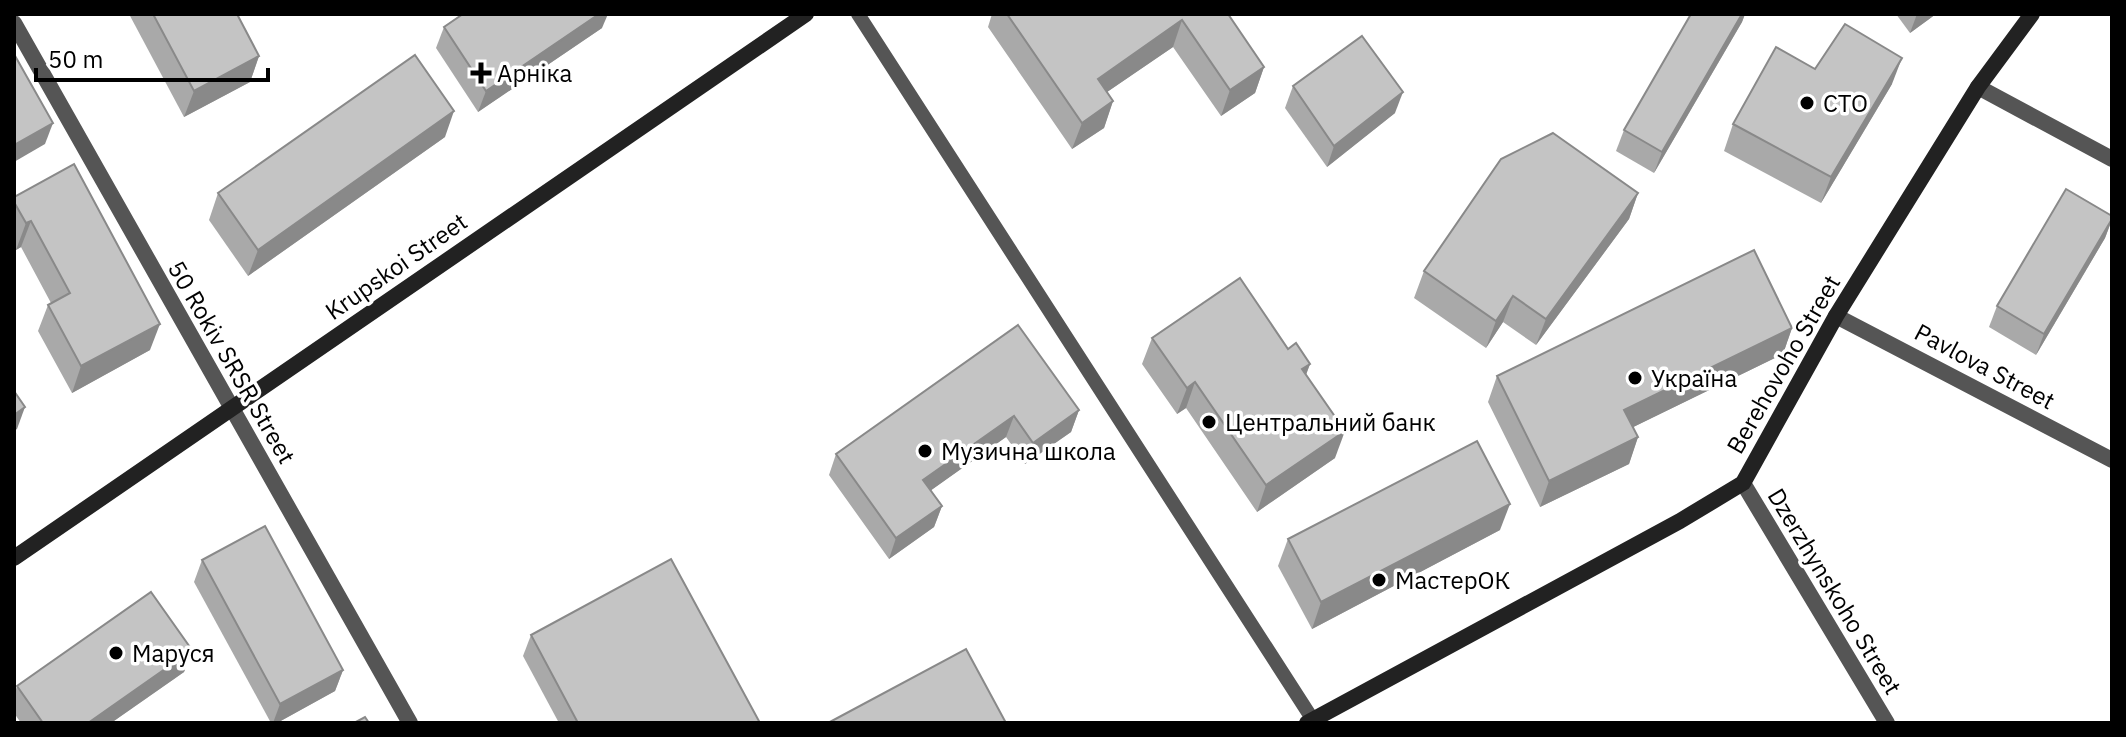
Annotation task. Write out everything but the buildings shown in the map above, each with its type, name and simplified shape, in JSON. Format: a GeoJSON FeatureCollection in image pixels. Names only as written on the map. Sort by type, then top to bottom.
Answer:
{"type":"FeatureCollection","features":[{"type":"Feature","properties":{"kind":"street","name":"Krupskoi Street"},"geometry":{"type":"LineString","coordinates":[[14,558],[806,14]]}},
{"type":"Feature","properties":{"kind":"street","name":"Berehovoho Street"},"geometry":{"type":"LineString","coordinates":[[1310,721],[1680,521],[1743,483],[1836,316],[1978,87],[2032,14]]}},
{"type":"Feature","properties":{"kind":"street","name":"50 Rokiv SRSR Street"},"geometry":{"type":"LineString","coordinates":[[14,23],[410,723]]}},
{"type":"Feature","properties":{"kind":"street"},"geometry":{"type":"LineString","coordinates":[[1978,87],[2112,159]]}},
{"type":"Feature","properties":{"kind":"street","name":"Pavlova Street"},"geometry":{"type":"LineString","coordinates":[[1836,316],[2112,460]]}},
{"type":"Feature","properties":{"kind":"street","name":"Dzerzhynskoho Street"},"geometry":{"type":"LineString","coordinates":[[1743,483],[1887,723]]}},
{"type":"Feature","properties":{"kind":"lane"},"geometry":{"type":"LineString","coordinates":[[858,14],[1310,721]]}},
{"type":"Feature","properties":{"kind":"place","name":"Арніка"},"geometry":{"type":"Point","coordinates":[481,73]}},
{"type":"Feature","properties":{"kind":"place","name":"СТО"},"geometry":{"type":"Point","coordinates":[1807,103]}},
{"type":"Feature","properties":{"kind":"place","name":"Україна"},"geometry":{"type":"Point","coordinates":[1635,378]}},
{"type":"Feature","properties":{"kind":"place","name":"Центральний банк"},"geometry":{"type":"Point","coordinates":[1209,422]}},
{"type":"Feature","properties":{"kind":"place","name":"Музична школа"},"geometry":{"type":"Point","coordinates":[925,451]}},
{"type":"Feature","properties":{"kind":"place","name":"МастерОК"},"geometry":{"type":"Point","coordinates":[1379,580]}},
{"type":"Feature","properties":{"kind":"place","name":"Маруся"},"geometry":{"type":"Point","coordinates":[116,653]}}]}
